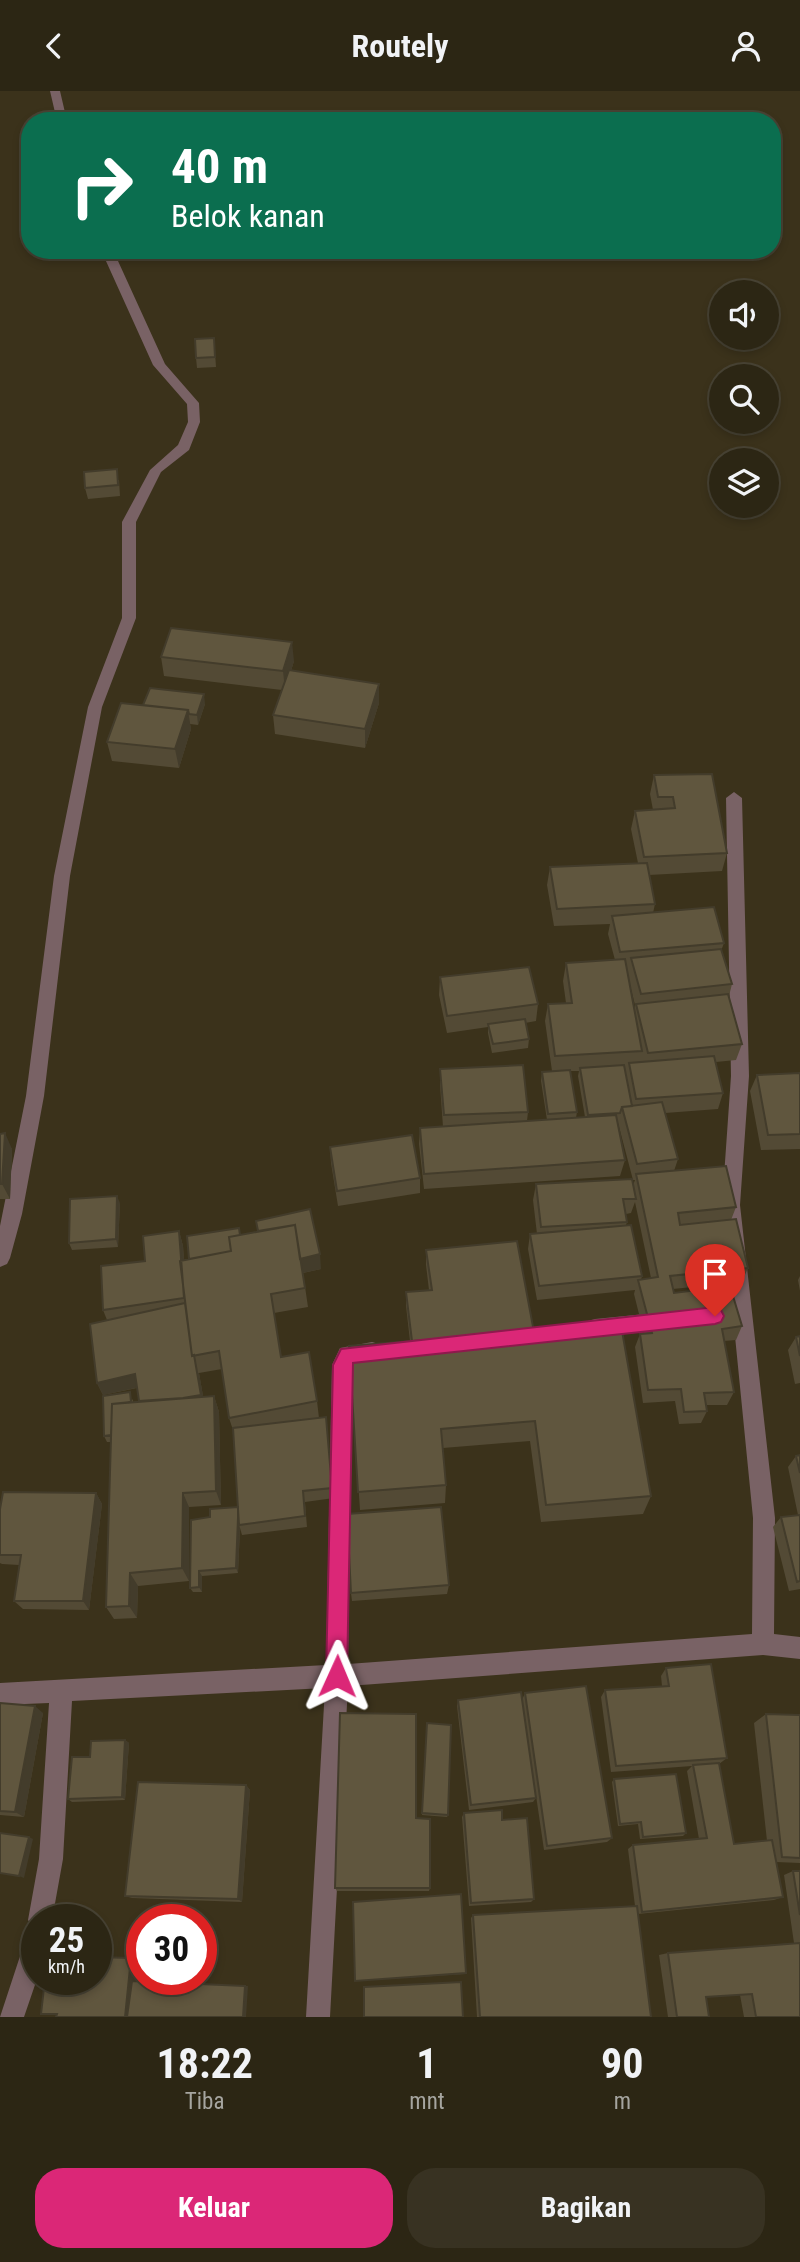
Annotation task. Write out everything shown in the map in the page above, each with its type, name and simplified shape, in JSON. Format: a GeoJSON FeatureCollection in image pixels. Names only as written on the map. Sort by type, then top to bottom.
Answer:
{"type":"FeatureCollection","features":[{"type":"Feature","properties":{"kind":"street"},"geometry":{"type":"LineString","coordinates":[[55,91],[60,112]]}},
{"type":"Feature","properties":{"kind":"street"},"geometry":{"type":"LineString","coordinates":[[0,1258],[13,1214],[35,1096],[62,876],[95,707],[129,618],[129,522],[156,470],[184,447],[194,422],[193,403],[159,365],[111,259]]}},
{"type":"Feature","properties":{"kind":"street"},"geometry":{"type":"LineString","coordinates":[[734,798],[740,1076],[731,1205],[735,1314],[764,1518],[763,1644]]}},
{"type":"Feature","properties":{"kind":"street"},"geometry":{"type":"LineString","coordinates":[[740,1076],[764,1076]]}},
{"type":"Feature","properties":{"kind":"street"},"geometry":{"type":"LineString","coordinates":[[579,1329],[688,1318]]}},
{"type":"Feature","properties":{"kind":"street"},"geometry":{"type":"LineString","coordinates":[[318,2017],[337,1676],[342,1365],[347,1355],[388,1349]]}},
{"type":"Feature","properties":{"kind":"street"},"geometry":{"type":"LineString","coordinates":[[0,1694],[337,1676],[763,1644],[800,1648]]}},
{"type":"Feature","properties":{"kind":"street"},"geometry":{"type":"LineString","coordinates":[[43,1904],[51,1859],[61,1691]]}},
{"type":"Feature","properties":{"kind":"street"},"geometry":{"type":"LineString","coordinates":[[12,2017],[15,1996],[21,1984]]}},
{"type":"Feature","properties":{"kind":"building"},"geometry":{"type":"Polygon","coordinates":[[[214,338],[215,357],[196,358],[195,339],[214,338]]]}},
{"type":"Feature","properties":{"kind":"building"},"geometry":{"type":"Polygon","coordinates":[[[117,469],[118,485],[85,488],[84,472],[117,469]]]}},
{"type":"Feature","properties":{"kind":"building"},"geometry":{"type":"Polygon","coordinates":[[[171,628],[292,642],[283,671],[161,657],[171,628]]]}},
{"type":"Feature","properties":{"kind":"building"},"geometry":{"type":"Polygon","coordinates":[[[289,670],[379,684],[365,729],[273,715],[289,670]]]}},
{"type":"Feature","properties":{"kind":"building"},"geometry":{"type":"Polygon","coordinates":[[[150,688],[204,694],[197,715],[189,714],[188,710],[143,705],[150,688]]]}},
{"type":"Feature","properties":{"kind":"building"},"geometry":{"type":"Polygon","coordinates":[[[121,703],[188,710],[175,749],[107,742],[121,703]]]}},
{"type":"Feature","properties":{"kind":"building"},"geometry":{"type":"Polygon","coordinates":[[[712,774],[727,853],[644,857],[635,811],[675,808],[673,797],[658,797],[654,775],[712,774]]]}},
{"type":"Feature","properties":{"kind":"building"},"geometry":{"type":"Polygon","coordinates":[[[647,863],[655,904],[557,909],[550,867],[647,863]]]}},
{"type":"Feature","properties":{"kind":"building"},"geometry":{"type":"Polygon","coordinates":[[[714,907],[724,943],[620,952],[612,916],[714,907]]]}},
{"type":"Feature","properties":{"kind":"building"},"geometry":{"type":"Polygon","coordinates":[[[721,949],[732,984],[641,994],[631,958],[721,949]]]}},
{"type":"Feature","properties":{"kind":"building"},"geometry":{"type":"Polygon","coordinates":[[[625,959],[642,1051],[555,1056],[548,1004],[572,1003],[566,963],[625,959]]]}},
{"type":"Feature","properties":{"kind":"building"},"geometry":{"type":"Polygon","coordinates":[[[529,967],[538,1004],[447,1016],[440,977],[529,967]]]}},
{"type":"Feature","properties":{"kind":"building"},"geometry":{"type":"Polygon","coordinates":[[[728,994],[742,1044],[648,1053],[636,1004],[728,994]]]}},
{"type":"Feature","properties":{"kind":"building"},"geometry":{"type":"Polygon","coordinates":[[[525,1019],[529,1039],[493,1044],[488,1024],[525,1019]]]}},
{"type":"Feature","properties":{"kind":"building"},"geometry":{"type":"Polygon","coordinates":[[[714,1056],[723,1093],[636,1099],[629,1063],[714,1056]]]}},
{"type":"Feature","properties":{"kind":"building"},"geometry":{"type":"Polygon","coordinates":[[[523,1065],[528,1112],[444,1115],[440,1069],[523,1065]]]}},
{"type":"Feature","properties":{"kind":"building"},"geometry":{"type":"Polygon","coordinates":[[[624,1065],[632,1106],[622,1107],[620,1113],[588,1115],[580,1068],[624,1065]]]}},
{"type":"Feature","properties":{"kind":"building"},"geometry":{"type":"Polygon","coordinates":[[[570,1070],[577,1112],[548,1114],[542,1072],[570,1070]]]}},
{"type":"Feature","properties":{"kind":"building"},"geometry":{"type":"Polygon","coordinates":[[[800,1073],[800,1134],[768,1135],[757,1075],[800,1073]]]}},
{"type":"Feature","properties":{"kind":"building"},"geometry":{"type":"Polygon","coordinates":[[[662,1102],[678,1159],[637,1164],[622,1107],[662,1102]]]}},
{"type":"Feature","properties":{"kind":"building"},"geometry":{"type":"Polygon","coordinates":[[[616,1115],[625,1160],[424,1174],[420,1128],[616,1115]]]}},
{"type":"Feature","properties":{"kind":"building"},"geometry":{"type":"Polygon","coordinates":[[[5,1133],[2,1184],[0,1184],[0,1134],[5,1133]]]}},
{"type":"Feature","properties":{"kind":"building"},"geometry":{"type":"Polygon","coordinates":[[[412,1135],[420,1178],[337,1191],[330,1147],[412,1135]]]}},
{"type":"Feature","properties":{"kind":"building"},"geometry":{"type":"Polygon","coordinates":[[[726,1166],[736,1207],[678,1213],[680,1225],[736,1219],[748,1268],[670,1276],[674,1293],[730,1286],[742,1326],[722,1329],[734,1392],[704,1393],[707,1411],[684,1412],[681,1389],[648,1390],[640,1334],[652,1333],[638,1280],[658,1277],[636,1174],[726,1166]]]}},
{"type":"Feature","properties":{"kind":"building"},"geometry":{"type":"Polygon","coordinates":[[[632,1179],[636,1199],[623,1199],[627,1222],[541,1227],[536,1184],[632,1179]]]}},
{"type":"Feature","properties":{"kind":"building"},"geometry":{"type":"Polygon","coordinates":[[[117,1196],[116,1239],[69,1243],[70,1199],[117,1196]]]}},
{"type":"Feature","properties":{"kind":"building"},"geometry":{"type":"Polygon","coordinates":[[[310,1209],[320,1254],[300,1259],[295,1225],[258,1231],[256,1221],[310,1209]]]}},
{"type":"Feature","properties":{"kind":"building"},"geometry":{"type":"Polygon","coordinates":[[[295,1225],[305,1288],[271,1294],[281,1357],[309,1352],[317,1401],[229,1418],[219,1351],[192,1356],[180,1261],[231,1251],[229,1237],[295,1225]]]}},
{"type":"Feature","properties":{"kind":"building"},"geometry":{"type":"Polygon","coordinates":[[[631,1225],[642,1276],[539,1286],[530,1234],[631,1225]]]}},
{"type":"Feature","properties":{"kind":"building"},"geometry":{"type":"Polygon","coordinates":[[[239,1228],[240,1235],[229,1237],[231,1251],[189,1259],[187,1236],[239,1228]]]}},
{"type":"Feature","properties":{"kind":"building"},"geometry":{"type":"Polygon","coordinates":[[[179,1231],[184,1298],[103,1310],[101,1266],[145,1261],[143,1236],[179,1231]]]}},
{"type":"Feature","properties":{"kind":"building"},"geometry":{"type":"Polygon","coordinates":[[[517,1241],[534,1332],[412,1341],[406,1292],[432,1290],[426,1250],[517,1241]]]}},
{"type":"Feature","properties":{"kind":"building"},"geometry":{"type":"Polygon","coordinates":[[[185,1303],[192,1356],[194,1355],[201,1395],[139,1401],[135,1374],[97,1383],[90,1324],[185,1303]]]}},
{"type":"Feature","properties":{"kind":"building"},"geometry":{"type":"Polygon","coordinates":[[[621,1325],[651,1496],[546,1505],[535,1421],[441,1429],[446,1485],[358,1492],[349,1346],[621,1325]]]}},
{"type":"Feature","properties":{"kind":"building"},"geometry":{"type":"Polygon","coordinates":[[[800,1336],[800,1356],[796,1337],[800,1336]]]}},
{"type":"Feature","properties":{"kind":"building"},"geometry":{"type":"Polygon","coordinates":[[[130,1392],[131,1402],[112,1404],[111,1435],[104,1436],[103,1396],[130,1392]]]}},
{"type":"Feature","properties":{"kind":"building"},"geometry":{"type":"Polygon","coordinates":[[[214,1396],[216,1491],[183,1493],[182,1568],[130,1573],[129,1606],[106,1607],[112,1404],[214,1396]]]}},
{"type":"Feature","properties":{"kind":"building"},"geometry":{"type":"Polygon","coordinates":[[[326,1417],[332,1488],[303,1491],[305,1516],[239,1525],[233,1428],[326,1417]]]}},
{"type":"Feature","properties":{"kind":"building"},"geometry":{"type":"Polygon","coordinates":[[[800,1455],[800,1473],[796,1456],[800,1455]]]}},
{"type":"Feature","properties":{"kind":"building"},"geometry":{"type":"Polygon","coordinates":[[[3,1492],[96,1493],[83,1601],[14,1601],[21,1555],[0,1555],[0,1509],[3,1492]]]}},
{"type":"Feature","properties":{"kind":"building"},"geometry":{"type":"Polygon","coordinates":[[[238,1507],[236,1568],[199,1571],[199,1587],[190,1588],[191,1520],[210,1517],[210,1509],[238,1507]]]}},
{"type":"Feature","properties":{"kind":"building"},"geometry":{"type":"Polygon","coordinates":[[[441,1507],[449,1585],[351,1593],[347,1514],[441,1507]]]}},
{"type":"Feature","properties":{"kind":"building"},"geometry":{"type":"Polygon","coordinates":[[[800,1515],[800,1581],[797,1582],[781,1517],[800,1515]]]}},
{"type":"Feature","properties":{"kind":"building"},"geometry":{"type":"Polygon","coordinates":[[[711,1664],[727,1758],[616,1766],[605,1690],[669,1686],[666,1668],[711,1664]]]}},
{"type":"Feature","properties":{"kind":"building"},"geometry":{"type":"Polygon","coordinates":[[[586,1686],[612,1838],[547,1846],[525,1693],[586,1686]]]}},
{"type":"Feature","properties":{"kind":"building"},"geometry":{"type":"Polygon","coordinates":[[[521,1692],[536,1798],[471,1805],[458,1700],[521,1692]]]}},
{"type":"Feature","properties":{"kind":"building"},"geometry":{"type":"Polygon","coordinates":[[[0,1703],[35,1706],[15,1812],[0,1811],[0,1703]]]}},
{"type":"Feature","properties":{"kind":"building"},"geometry":{"type":"Polygon","coordinates":[[[340,1713],[416,1714],[416,1818],[430,1819],[430,1888],[335,1888],[340,1713]]]}},
{"type":"Feature","properties":{"kind":"building"},"geometry":{"type":"Polygon","coordinates":[[[766,1714],[800,1715],[800,1858],[782,1857],[766,1714]]]}},
{"type":"Feature","properties":{"kind":"building"},"geometry":{"type":"Polygon","coordinates":[[[427,1723],[451,1725],[448,1815],[422,1813],[427,1723]]]}},
{"type":"Feature","properties":{"kind":"building"},"geometry":{"type":"Polygon","coordinates":[[[125,1740],[122,1797],[68,1799],[72,1757],[90,1757],[91,1741],[125,1740]]]}},
{"type":"Feature","properties":{"kind":"building"},"geometry":{"type":"Polygon","coordinates":[[[719,1763],[734,1844],[772,1840],[783,1897],[642,1912],[633,1845],[707,1838],[693,1765],[719,1763]]]}},
{"type":"Feature","properties":{"kind":"building"},"geometry":{"type":"Polygon","coordinates":[[[676,1774],[686,1833],[643,1837],[641,1822],[620,1824],[614,1779],[676,1774]]]}},
{"type":"Feature","properties":{"kind":"building"},"geometry":{"type":"Polygon","coordinates":[[[138,1782],[246,1785],[238,1899],[125,1896],[138,1782]]]}},
{"type":"Feature","properties":{"kind":"building"},"geometry":{"type":"Polygon","coordinates":[[[502,1810],[502,1820],[527,1818],[534,1899],[471,1903],[464,1813],[502,1810]]]}},
{"type":"Feature","properties":{"kind":"building"},"geometry":{"type":"Polygon","coordinates":[[[0,1833],[29,1837],[19,1876],[0,1873],[0,1833]]]}},
{"type":"Feature","properties":{"kind":"building"},"geometry":{"type":"Polygon","coordinates":[[[793,1871],[800,1871],[800,1915],[793,1871]]]}},
{"type":"Feature","properties":{"kind":"building"},"geometry":{"type":"Polygon","coordinates":[[[461,1894],[466,1973],[355,1981],[353,1902],[461,1894]]]}},
{"type":"Feature","properties":{"kind":"building"},"geometry":{"type":"Polygon","coordinates":[[[637,1906],[651,2017],[480,2017],[473,1915],[637,1906]]]}},
{"type":"Feature","properties":{"kind":"building"},"geometry":{"type":"Polygon","coordinates":[[[800,1943],[800,2017],[756,2017],[752,1994],[706,1997],[709,2017],[677,2017],[668,1953],[800,1943]]]}},
{"type":"Feature","properties":{"kind":"building"},"geometry":{"type":"Polygon","coordinates":[[[112,1957],[126,1958],[125,2017],[56,2017],[57,2014],[41,2014],[43,1995],[112,1995],[112,1957]]]}},
{"type":"Feature","properties":{"kind":"building"},"geometry":{"type":"Polygon","coordinates":[[[461,1982],[463,2017],[364,2017],[364,1987],[461,1982]]]}},
{"type":"Feature","properties":{"kind":"building"},"geometry":{"type":"Polygon","coordinates":[[[217,1985],[245,1986],[243,2017],[127,2017],[130,1995],[217,1995],[217,1985]]]}},
{"type":"Feature","properties":{"kind":"route"},"geometry":{"type":"LineString","coordinates":[[337,1676],[342,1365],[347,1355],[715,1316]]}}]}
